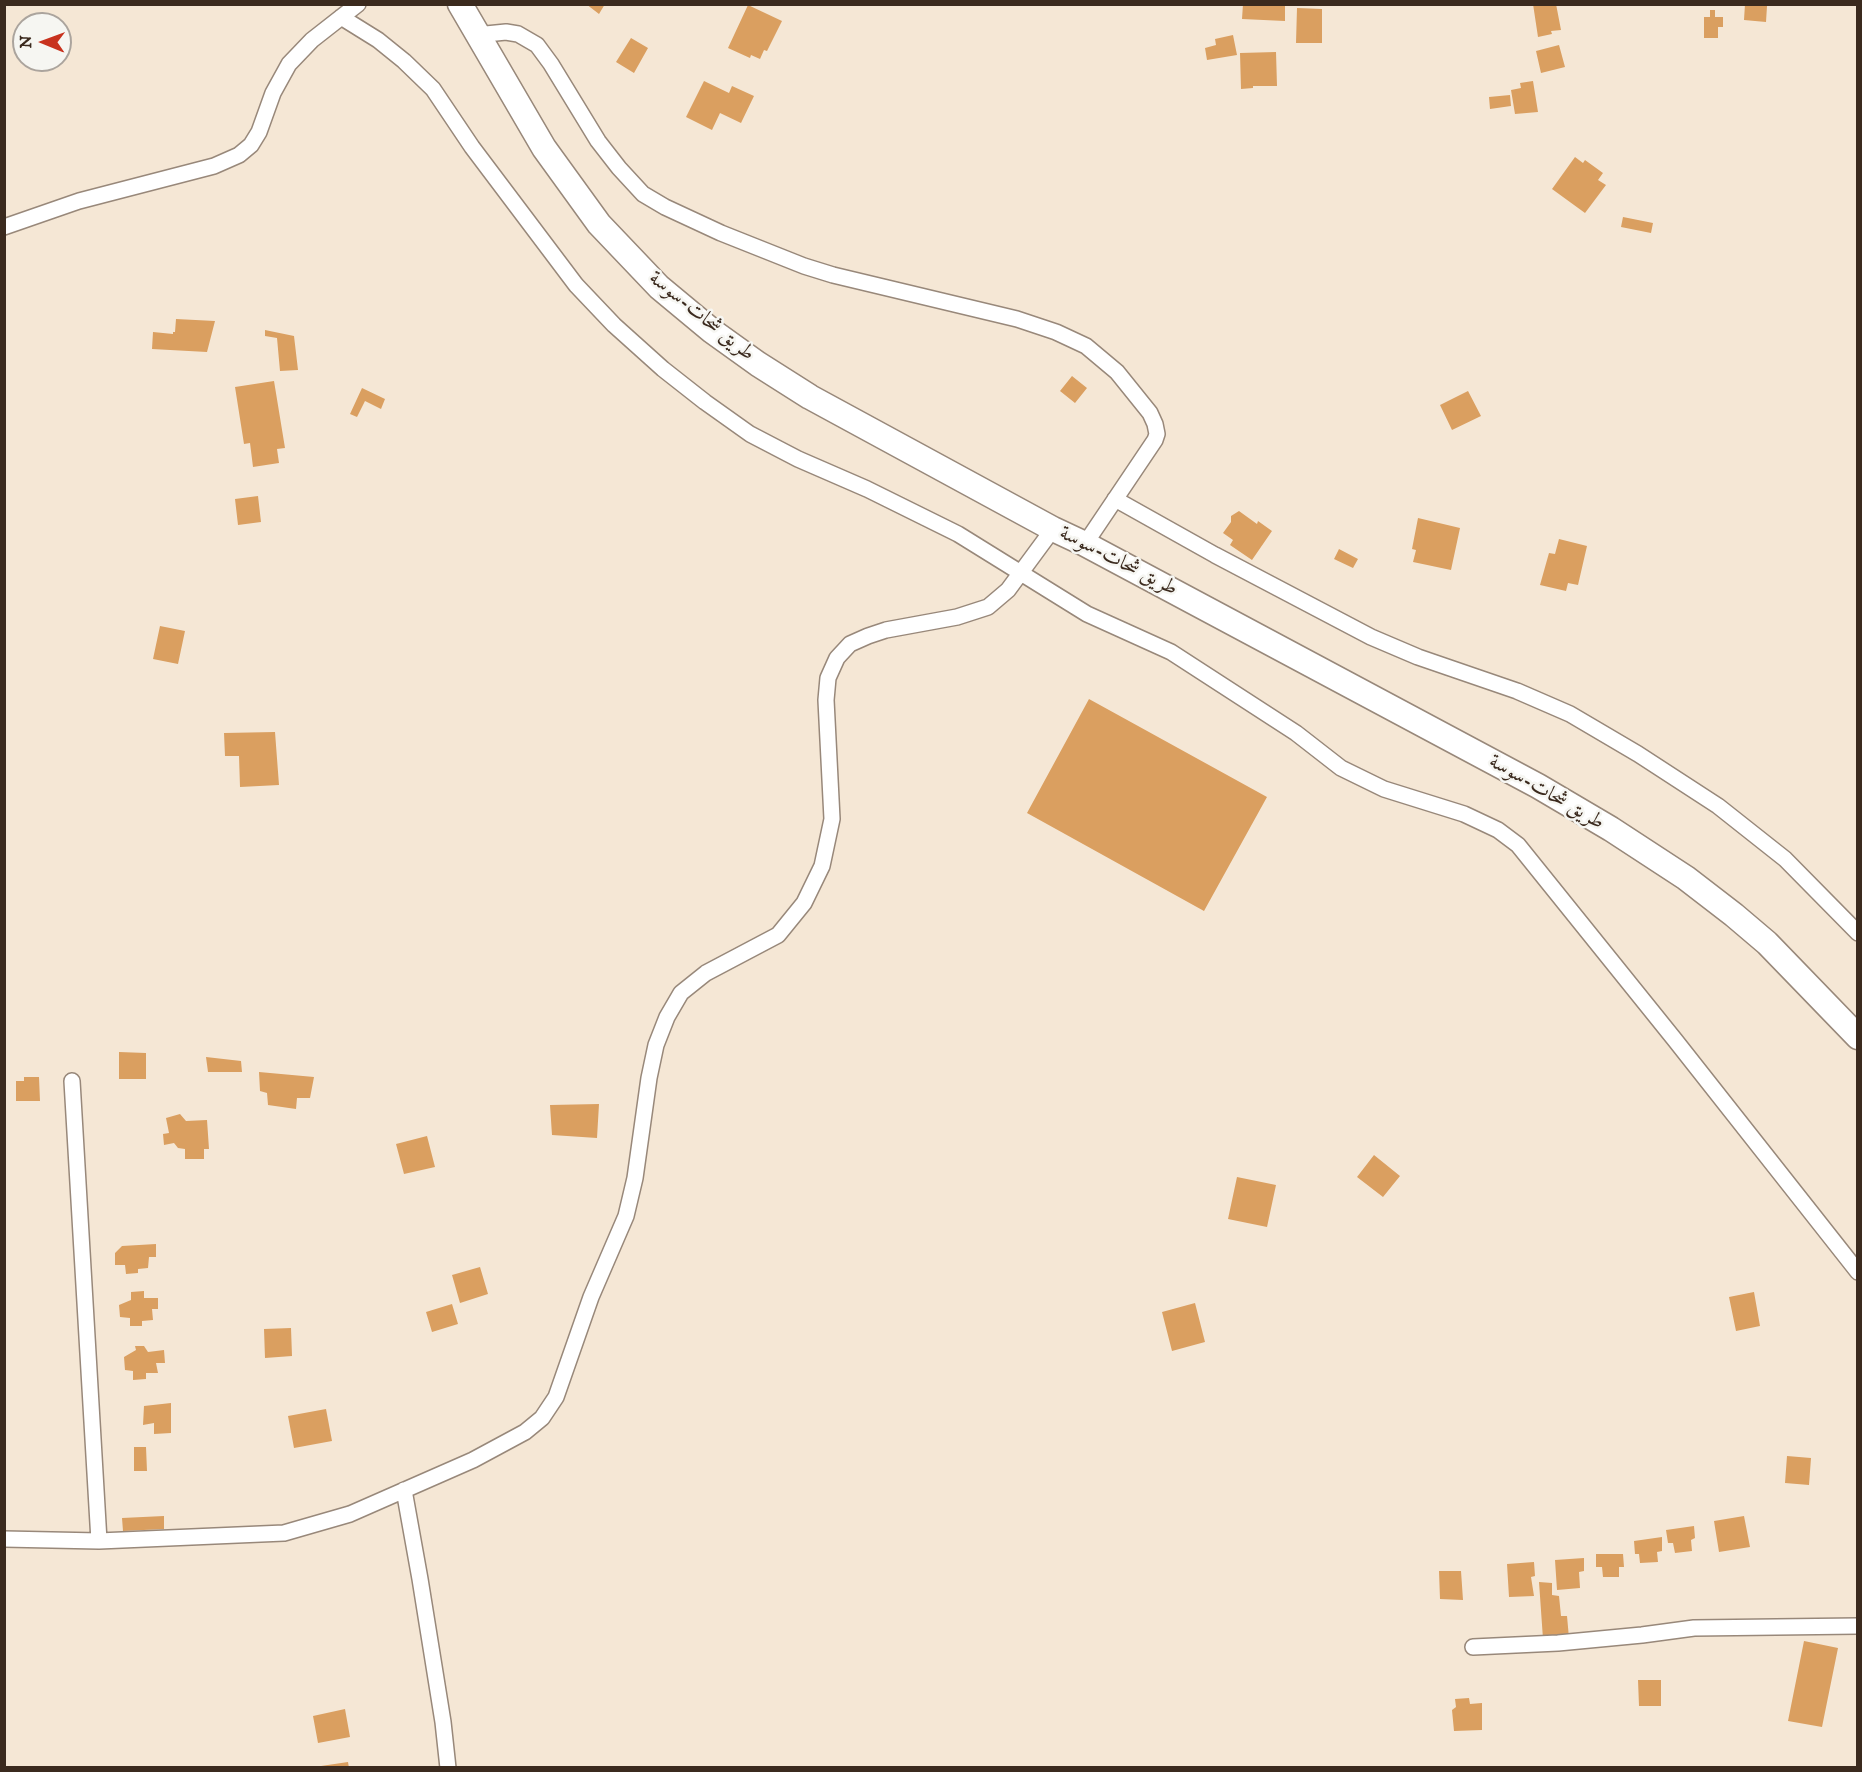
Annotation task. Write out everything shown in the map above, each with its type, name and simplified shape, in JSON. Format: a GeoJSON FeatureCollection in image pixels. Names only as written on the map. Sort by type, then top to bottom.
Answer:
{"type":"FeatureCollection","features":[{"type":"Feature","properties":{"kind":"main road","name":"طريق شحات-سوسة"},"geometry":{"type":"LineString","coordinates":[[460,4],[544,148],[600,224],[659,286],[712,331],[810,397],[1053,529],[1538,786],[1611,829],[1686,878],[1734,915],[1767,943],[1857,1037]]}},
{"type":"Feature","properties":{"kind":"street"},"geometry":{"type":"LineString","coordinates":[[4,227],[80,201],[214,166],[238,155],[251,145],[259,132],[273,93],[288,64],[312,40],[358,4]]}},
{"type":"Feature","properties":{"kind":"street"},"geometry":{"type":"LineString","coordinates":[[341,17],[387,46],[433,89],[472,147],[576,285],[614,325],[663,369],[750,434],[958,534],[1087,614],[1171,652],[1296,734],[1341,768],[1383,789],[1464,814],[1498,830],[1518,845],[1857,1272]]}},
{"type":"Feature","properties":{"kind":"street"},"geometry":{"type":"LineString","coordinates":[[476,35],[506,32],[518,34],[537,45],[598,141],[619,168],[643,194],[665,207],[721,233],[804,266],[1017,319],[1056,332],[1086,346],[1117,372],[1139,397],[1157,429],[1155,440],[1085,544]]}},
{"type":"Feature","properties":{"kind":"street"},"geometry":{"type":"LineString","coordinates":[[1115,499],[1215,555],[1371,637],[1418,657],[1517,691],[1570,714],[1638,754],[1718,806],[1785,860],[1857,933]]}},
{"type":"Feature","properties":{"kind":"street"},"geometry":{"type":"LineString","coordinates":[[4,1539],[99,1541],[284,1533],[350,1514],[404,1491],[473,1460],[525,1432],[542,1418],[556,1397],[591,1297],[626,1216],[635,1178],[654,1056],[667,1017],[681,993],[706,974],[778,935],[804,903],[822,866],[832,819],[826,700],[828,678],[837,658],[850,644],[868,636],[886,630],[957,617],[988,607],[1008,590],[1053,529]]}},
{"type":"Feature","properties":{"kind":"street"},"geometry":{"type":"LineString","coordinates":[[72,1081],[99,1541]]}},
{"type":"Feature","properties":{"kind":"street"},"geometry":{"type":"LineString","coordinates":[[404,1491],[422,1590],[448,1767]]}},
{"type":"Feature","properties":{"kind":"street"},"geometry":{"type":"LineString","coordinates":[[1473,1647],[1558,1643],[1694,1628],[1857,1626]]}},
{"type":"Feature","properties":{"kind":"building"},"geometry":{"type":"Polygon","coordinates":[[[586,4],[605,4],[599,14],[586,4]]]}},
{"type":"Feature","properties":{"kind":"building"},"geometry":{"type":"Polygon","coordinates":[[[1243,4],[1285,4],[1285,21],[1242,19],[1243,4]]]}},
{"type":"Feature","properties":{"kind":"building"},"geometry":{"type":"Polygon","coordinates":[[[1533,4],[1556,4],[1561,30],[1551,31],[1552,34],[1538,37],[1533,4]]]}},
{"type":"Feature","properties":{"kind":"building"},"geometry":{"type":"Polygon","coordinates":[[[1745,4],[1767,6],[1766,22],[1744,20],[1745,4]]]}},
{"type":"Feature","properties":{"kind":"building"},"geometry":{"type":"Polygon","coordinates":[[[748,5],[782,21],[767,51],[764,50],[760,59],[751,55],[750,58],[728,48],[748,5]]]}},
{"type":"Feature","properties":{"kind":"building"},"geometry":{"type":"Polygon","coordinates":[[[1297,8],[1322,9],[1322,43],[1296,43],[1297,8]]]}},
{"type":"Feature","properties":{"kind":"building"},"geometry":{"type":"Polygon","coordinates":[[[1710,10],[1715,10],[1715,17],[1723,17],[1723,27],[1718,27],[1718,38],[1704,38],[1704,17],[1710,17],[1710,10]]]}},
{"type":"Feature","properties":{"kind":"building"},"geometry":{"type":"Polygon","coordinates":[[[1233,35],[1237,55],[1207,60],[1205,48],[1216,45],[1215,39],[1233,35]]]}},
{"type":"Feature","properties":{"kind":"building"},"geometry":{"type":"Polygon","coordinates":[[[631,38],[648,48],[634,73],[616,62],[631,38]]]}},
{"type":"Feature","properties":{"kind":"building"},"geometry":{"type":"Polygon","coordinates":[[[1559,45],[1565,67],[1541,73],[1536,51],[1559,45]]]}},
{"type":"Feature","properties":{"kind":"building"},"geometry":{"type":"Polygon","coordinates":[[[1276,52],[1277,86],[1253,86],[1253,88],[1241,89],[1240,53],[1276,52]]]}},
{"type":"Feature","properties":{"kind":"building"},"geometry":{"type":"Polygon","coordinates":[[[704,81],[729,93],[732,86],[754,96],[741,123],[720,113],[712,130],[686,117],[704,81]]]}},
{"type":"Feature","properties":{"kind":"building"},"geometry":{"type":"Polygon","coordinates":[[[1533,81],[1538,112],[1515,114],[1511,90],[1521,88],[1520,83],[1533,81]]]}},
{"type":"Feature","properties":{"kind":"building"},"geometry":{"type":"Polygon","coordinates":[[[1510,95],[1511,106],[1490,109],[1489,97],[1510,95]]]}},
{"type":"Feature","properties":{"kind":"building"},"geometry":{"type":"Polygon","coordinates":[[[1575,157],[1583,163],[1585,160],[1603,173],[1598,180],[1606,185],[1585,213],[1552,189],[1575,157]]]}},
{"type":"Feature","properties":{"kind":"building"},"geometry":{"type":"Polygon","coordinates":[[[1623,217],[1653,223],[1651,233],[1621,227],[1623,217]]]}},
{"type":"Feature","properties":{"kind":"building"},"geometry":{"type":"Polygon","coordinates":[[[176,319],[215,321],[207,352],[152,349],[153,332],[173,334],[176,319]]]}},
{"type":"Feature","properties":{"kind":"building"},"geometry":{"type":"Polygon","coordinates":[[[265,330],[294,336],[298,370],[280,371],[277,338],[265,336],[265,330]]]}},
{"type":"Feature","properties":{"kind":"building"},"geometry":{"type":"Polygon","coordinates":[[[1072,376],[1087,388],[1075,403],[1060,391],[1072,376]]]}},
{"type":"Feature","properties":{"kind":"building"},"geometry":{"type":"Polygon","coordinates":[[[274,381],[285,448],[277,449],[279,463],[253,467],[250,443],[244,444],[235,387],[274,381]]]}},
{"type":"Feature","properties":{"kind":"building"},"geometry":{"type":"Polygon","coordinates":[[[362,388],[385,399],[381,409],[365,401],[357,417],[350,414],[362,388]]]}},
{"type":"Feature","properties":{"kind":"building"},"geometry":{"type":"Polygon","coordinates":[[[1468,391],[1481,416],[1452,430],[1440,405],[1468,391]]]}},
{"type":"Feature","properties":{"kind":"building"},"geometry":{"type":"Polygon","coordinates":[[[258,496],[261,522],[238,525],[235,499],[258,496]]]}},
{"type":"Feature","properties":{"kind":"building"},"geometry":{"type":"Polygon","coordinates":[[[1239,511],[1272,531],[1252,560],[1230,545],[1233,540],[1223,533],[1231,522],[1231,516],[1239,511]]]}},
{"type":"Feature","properties":{"kind":"building"},"geometry":{"type":"Polygon","coordinates":[[[1418,518],[1460,528],[1451,570],[1413,562],[1416,550],[1412,549],[1418,518]]]}},
{"type":"Feature","properties":{"kind":"building"},"geometry":{"type":"Polygon","coordinates":[[[1559,539],[1587,546],[1578,585],[1568,583],[1566,591],[1540,585],[1549,553],[1555,554],[1559,539]]]}},
{"type":"Feature","properties":{"kind":"building"},"geometry":{"type":"Polygon","coordinates":[[[1339,549],[1358,559],[1353,568],[1334,559],[1339,549]]]}},
{"type":"Feature","properties":{"kind":"building"},"geometry":{"type":"Polygon","coordinates":[[[160,626],[185,631],[178,664],[153,659],[160,626]]]}},
{"type":"Feature","properties":{"kind":"building"},"geometry":{"type":"Polygon","coordinates":[[[1089,699],[1267,797],[1204,911],[1027,813],[1089,699]]]}},
{"type":"Feature","properties":{"kind":"building"},"geometry":{"type":"Polygon","coordinates":[[[275,732],[279,785],[240,787],[239,756],[225,756],[224,733],[275,732]]]}},
{"type":"Feature","properties":{"kind":"building"},"geometry":{"type":"Polygon","coordinates":[[[119,1052],[146,1053],[146,1079],[119,1079],[119,1052]]]}},
{"type":"Feature","properties":{"kind":"building"},"geometry":{"type":"Polygon","coordinates":[[[206,1057],[241,1061],[242,1072],[208,1072],[206,1057]]]}},
{"type":"Feature","properties":{"kind":"building"},"geometry":{"type":"Polygon","coordinates":[[[259,1072],[314,1077],[310,1098],[297,1098],[296,1109],[268,1105],[267,1093],[260,1091],[259,1072]]]}},
{"type":"Feature","properties":{"kind":"building"},"geometry":{"type":"Polygon","coordinates":[[[24,1077],[39,1077],[40,1101],[16,1101],[16,1081],[24,1081],[24,1077]]]}},
{"type":"Feature","properties":{"kind":"building"},"geometry":{"type":"Polygon","coordinates":[[[599,1104],[597,1138],[552,1135],[550,1105],[599,1104]]]}},
{"type":"Feature","properties":{"kind":"building"},"geometry":{"type":"Polygon","coordinates":[[[180,1114],[186,1121],[207,1120],[209,1149],[204,1149],[204,1159],[185,1159],[185,1149],[178,1148],[174,1143],[164,1145],[163,1134],[169,1133],[166,1118],[180,1114]]]}},
{"type":"Feature","properties":{"kind":"building"},"geometry":{"type":"Polygon","coordinates":[[[427,1136],[435,1167],[404,1174],[396,1144],[427,1136]]]}},
{"type":"Feature","properties":{"kind":"building"},"geometry":{"type":"Polygon","coordinates":[[[1374,1155],[1400,1176],[1383,1197],[1357,1177],[1374,1155]]]}},
{"type":"Feature","properties":{"kind":"building"},"geometry":{"type":"Polygon","coordinates":[[[1237,1177],[1276,1185],[1267,1227],[1228,1219],[1237,1177]]]}},
{"type":"Feature","properties":{"kind":"building"},"geometry":{"type":"Polygon","coordinates":[[[156,1244],[156,1257],[149,1257],[148,1268],[138,1269],[138,1273],[126,1274],[125,1265],[115,1265],[115,1253],[122,1246],[156,1244]]]}},
{"type":"Feature","properties":{"kind":"building"},"geometry":{"type":"Polygon","coordinates":[[[480,1267],[488,1294],[460,1303],[452,1275],[480,1267]]]}},
{"type":"Feature","properties":{"kind":"building"},"geometry":{"type":"Polygon","coordinates":[[[144,1291],[144,1298],[158,1298],[158,1309],[152,1309],[153,1320],[142,1321],[142,1326],[130,1326],[130,1318],[120,1317],[119,1305],[131,1300],[131,1292],[144,1291]]]}},
{"type":"Feature","properties":{"kind":"building"},"geometry":{"type":"Polygon","coordinates":[[[1754,1292],[1760,1326],[1736,1331],[1729,1297],[1754,1292]]]}},
{"type":"Feature","properties":{"kind":"building"},"geometry":{"type":"Polygon","coordinates":[[[1195,1303],[1205,1342],[1172,1351],[1162,1312],[1195,1303]]]}},
{"type":"Feature","properties":{"kind":"building"},"geometry":{"type":"Polygon","coordinates":[[[452,1304],[458,1324],[432,1332],[426,1312],[452,1304]]]}},
{"type":"Feature","properties":{"kind":"building"},"geometry":{"type":"Polygon","coordinates":[[[291,1328],[292,1356],[265,1358],[264,1329],[291,1328]]]}},
{"type":"Feature","properties":{"kind":"building"},"geometry":{"type":"Polygon","coordinates":[[[135,1346],[144,1346],[148,1352],[164,1350],[165,1363],[156,1363],[158,1373],[146,1373],[146,1379],[133,1380],[133,1371],[125,1370],[124,1357],[136,1350],[135,1346]]]}},
{"type":"Feature","properties":{"kind":"building"},"geometry":{"type":"Polygon","coordinates":[[[171,1403],[171,1433],[154,1434],[154,1423],[143,1425],[144,1406],[171,1403]]]}},
{"type":"Feature","properties":{"kind":"building"},"geometry":{"type":"Polygon","coordinates":[[[326,1409],[332,1441],[294,1448],[288,1416],[326,1409]]]}},
{"type":"Feature","properties":{"kind":"building"},"geometry":{"type":"Polygon","coordinates":[[[134,1447],[146,1447],[147,1471],[134,1471],[134,1447]]]}},
{"type":"Feature","properties":{"kind":"building"},"geometry":{"type":"Polygon","coordinates":[[[1787,1456],[1811,1458],[1809,1485],[1785,1483],[1787,1456]]]}},
{"type":"Feature","properties":{"kind":"building"},"geometry":{"type":"Polygon","coordinates":[[[164,1516],[164,1529],[123,1531],[122,1518],[164,1516]]]}},
{"type":"Feature","properties":{"kind":"building"},"geometry":{"type":"Polygon","coordinates":[[[1744,1516],[1750,1547],[1719,1552],[1714,1521],[1744,1516]]]}},
{"type":"Feature","properties":{"kind":"building"},"geometry":{"type":"Polygon","coordinates":[[[1694,1526],[1695,1538],[1691,1540],[1692,1551],[1675,1553],[1673,1543],[1668,1543],[1666,1530],[1694,1526]]]}},
{"type":"Feature","properties":{"kind":"building"},"geometry":{"type":"Polygon","coordinates":[[[1662,1537],[1662,1551],[1657,1552],[1658,1562],[1640,1563],[1639,1554],[1635,1554],[1634,1541],[1662,1537]]]}},
{"type":"Feature","properties":{"kind":"building"},"geometry":{"type":"Polygon","coordinates":[[[1596,1554],[1623,1554],[1624,1567],[1619,1567],[1619,1577],[1603,1577],[1602,1567],[1596,1567],[1596,1554]]]}},
{"type":"Feature","properties":{"kind":"building"},"geometry":{"type":"Polygon","coordinates":[[[1584,1558],[1584,1571],[1579,1572],[1580,1588],[1557,1590],[1555,1560],[1584,1558]]]}},
{"type":"Feature","properties":{"kind":"building"},"geometry":{"type":"Polygon","coordinates":[[[1534,1562],[1535,1576],[1531,1577],[1534,1596],[1509,1597],[1507,1564],[1534,1562]]]}},
{"type":"Feature","properties":{"kind":"building"},"geometry":{"type":"Polygon","coordinates":[[[1439,1571],[1461,1571],[1463,1600],[1440,1599],[1439,1571]]]}},
{"type":"Feature","properties":{"kind":"building"},"geometry":{"type":"Polygon","coordinates":[[[1539,1582],[1552,1583],[1552,1595],[1559,1596],[1561,1616],[1567,1616],[1569,1638],[1543,1639],[1539,1582]]]}},
{"type":"Feature","properties":{"kind":"building"},"geometry":{"type":"Polygon","coordinates":[[[1804,1641],[1838,1648],[1822,1727],[1788,1721],[1804,1641]]]}},
{"type":"Feature","properties":{"kind":"building"},"geometry":{"type":"Polygon","coordinates":[[[1638,1680],[1661,1680],[1661,1706],[1639,1706],[1638,1680]]]}},
{"type":"Feature","properties":{"kind":"building"},"geometry":{"type":"Polygon","coordinates":[[[1469,1698],[1470,1704],[1482,1703],[1482,1730],[1454,1731],[1452,1710],[1456,1707],[1455,1699],[1469,1698]]]}},
{"type":"Feature","properties":{"kind":"building"},"geometry":{"type":"Polygon","coordinates":[[[345,1709],[350,1737],[318,1743],[313,1716],[345,1709]]]}},
{"type":"Feature","properties":{"kind":"building"},"geometry":{"type":"Polygon","coordinates":[[[348,1762],[349,1768],[321,1768],[321,1766],[348,1762]]]}}]}
